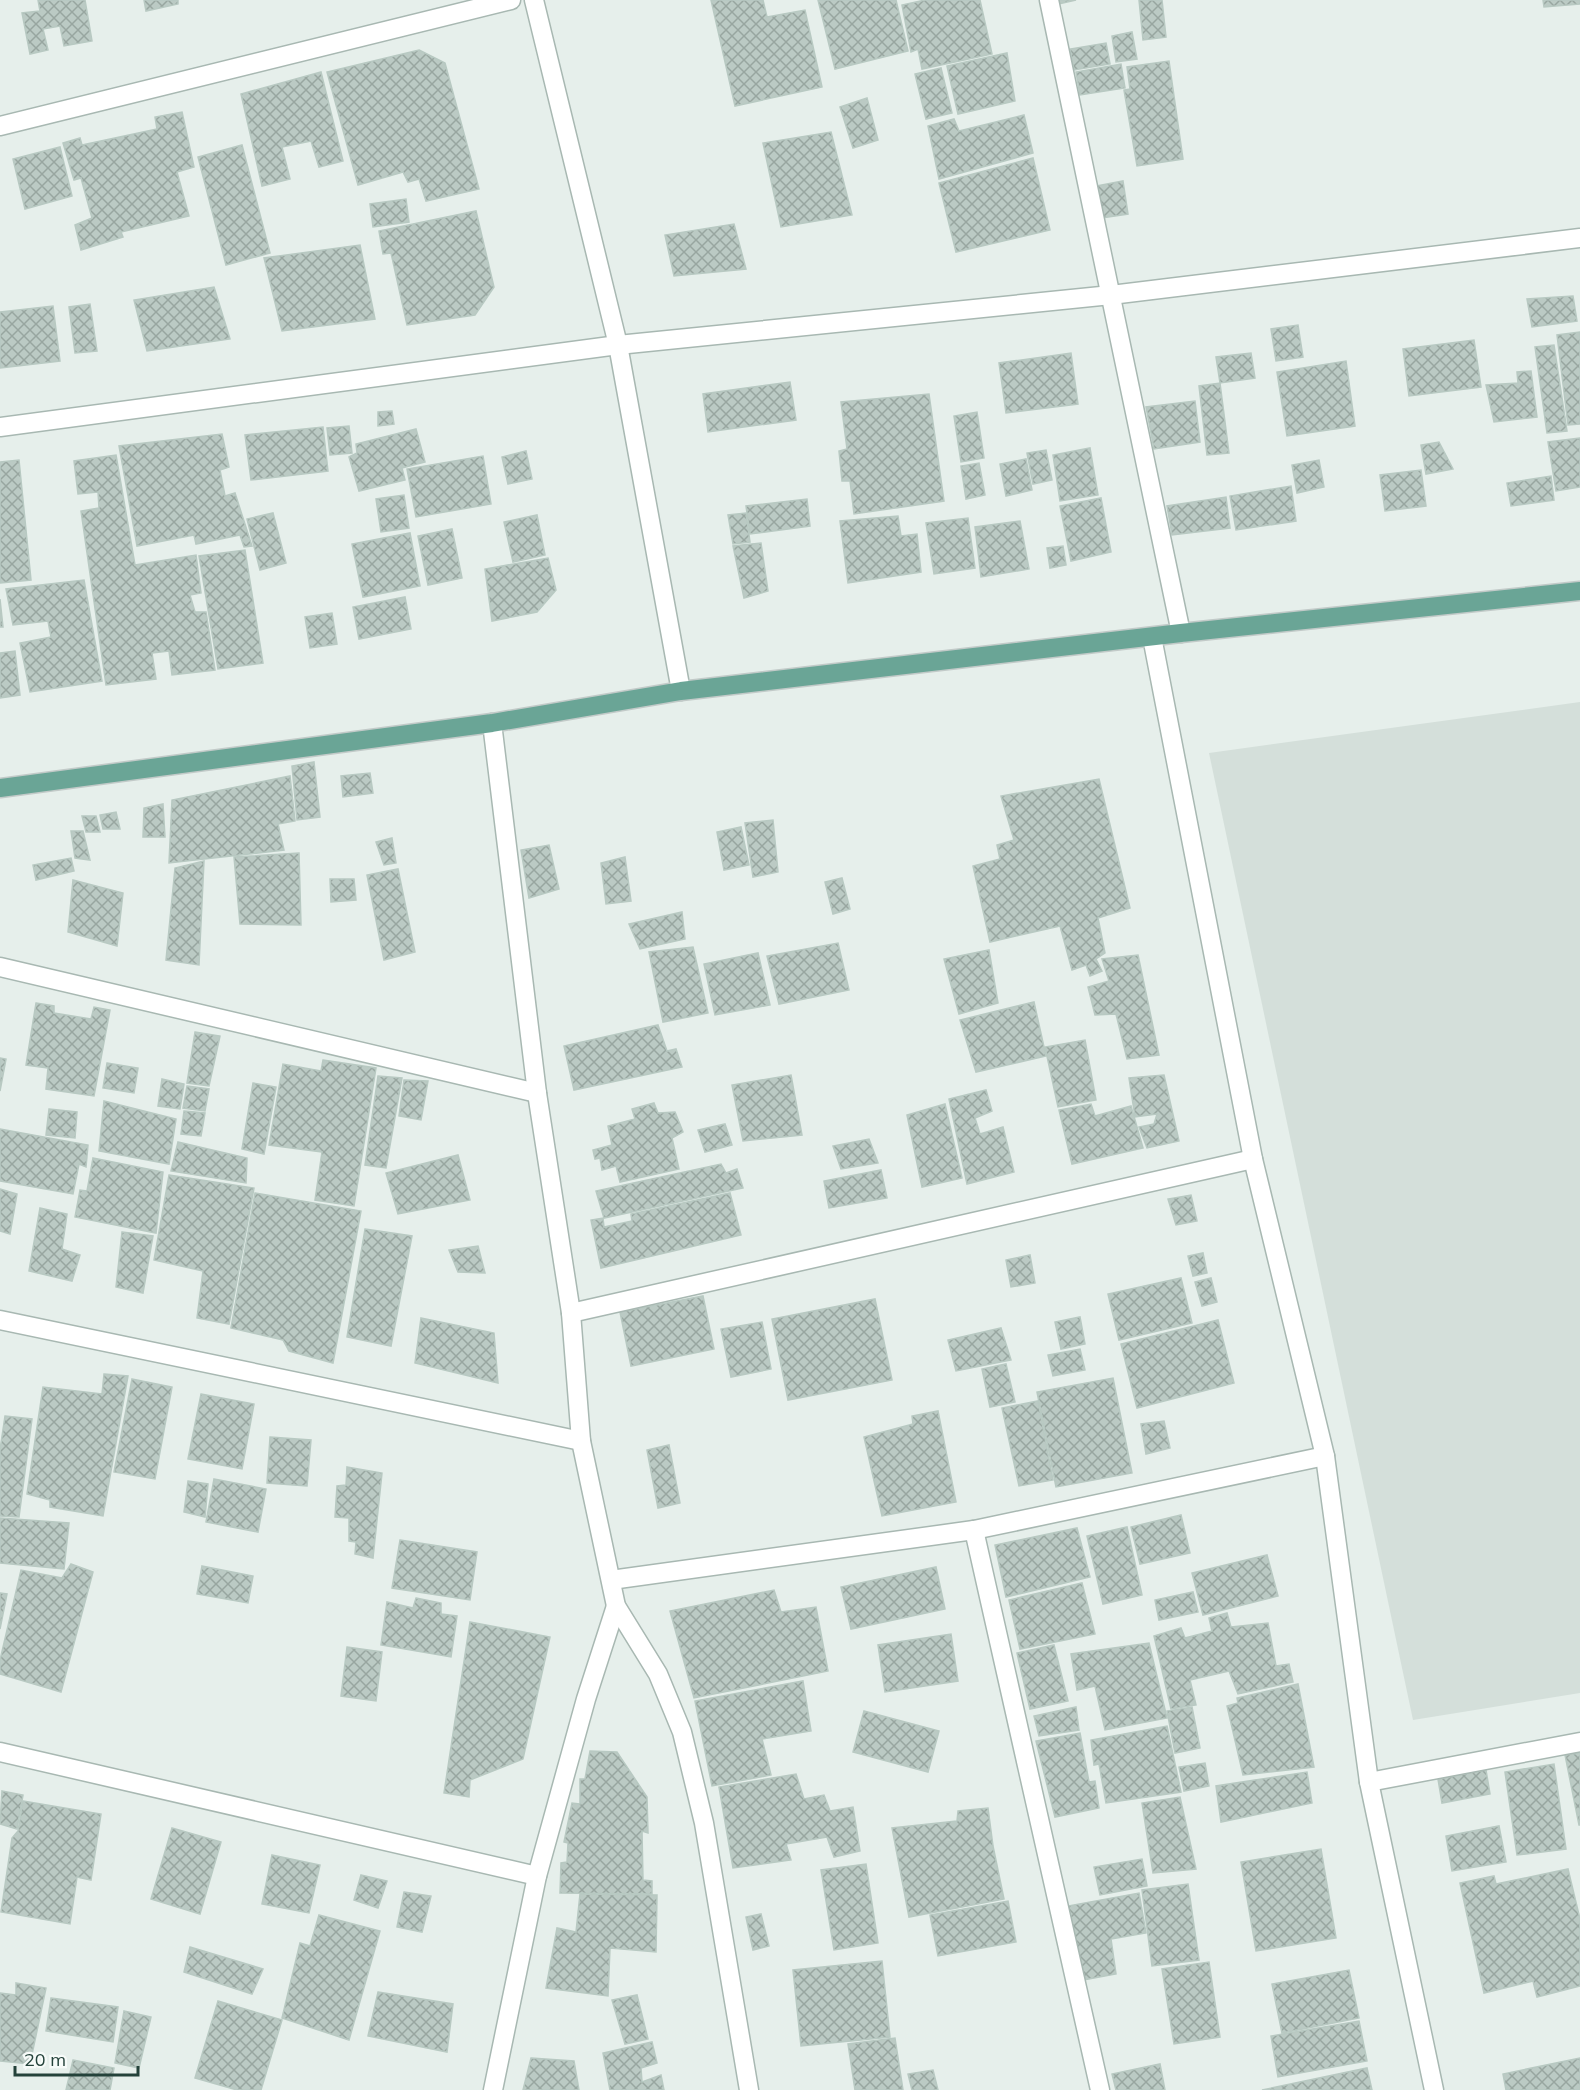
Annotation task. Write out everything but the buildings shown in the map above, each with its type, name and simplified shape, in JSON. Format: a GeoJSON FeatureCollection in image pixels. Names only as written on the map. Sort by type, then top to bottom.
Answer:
{"type":"FeatureCollection","features":[{"type":"Feature","properties":{"kind":"main road"},"geometry":{"type":"LineString","coordinates":[[0,788],[492,723],[681,691],[1181,633],[1580,591]]}},
{"type":"Feature","properties":{"kind":"street"},"geometry":{"type":"LineString","coordinates":[[0,126],[511,0]]}},
{"type":"Feature","properties":{"kind":"street"},"geometry":{"type":"LineString","coordinates":[[534,0],[618,345],[681,691]]}},
{"type":"Feature","properties":{"kind":"street"},"geometry":{"type":"LineString","coordinates":[[1049,0],[1181,633]]}},
{"type":"Feature","properties":{"kind":"street"},"geometry":{"type":"LineString","coordinates":[[0,427],[618,345],[1111,295],[1580,238]]}},
{"type":"Feature","properties":{"kind":"street"},"geometry":{"type":"LineString","coordinates":[[1152,637],[1252,1159],[1325,1456],[1368,1782],[1434,2090]]}},
{"type":"Feature","properties":{"kind":"street"},"geometry":{"type":"LineString","coordinates":[[492,723],[537,1093],[571,1312],[581,1441],[616,1606],[658,1674],[682,1732],[704,1823],[749,2090]]}},
{"type":"Feature","properties":{"kind":"street"},"geometry":{"type":"LineString","coordinates":[[0,967],[537,1093]]}},
{"type":"Feature","properties":{"kind":"street"},"geometry":{"type":"LineString","coordinates":[[571,1312],[1252,1159]]}},
{"type":"Feature","properties":{"kind":"street"},"geometry":{"type":"LineString","coordinates":[[0,1320],[581,1441]]}},
{"type":"Feature","properties":{"kind":"street"},"geometry":{"type":"LineString","coordinates":[[610,1580],[974,1530],[1325,1456]]}},
{"type":"Feature","properties":{"kind":"street"},"geometry":{"type":"LineString","coordinates":[[974,1530],[1100,2090]]}},
{"type":"Feature","properties":{"kind":"street"},"geometry":{"type":"LineString","coordinates":[[493,2090],[537,1876],[586,1699],[616,1606]]}},
{"type":"Feature","properties":{"kind":"street"},"geometry":{"type":"LineString","coordinates":[[1368,1782],[1580,1742]]}},
{"type":"Feature","properties":{"kind":"street"},"geometry":{"type":"LineString","coordinates":[[0,1752],[537,1876]]}},
{"type":"Feature","properties":{"kind":"shaded area"},"geometry":{"type":"Polygon","coordinates":[[[1580,702],[1580,1693],[1413,1720],[1209,753],[1580,702]]]}}]}
